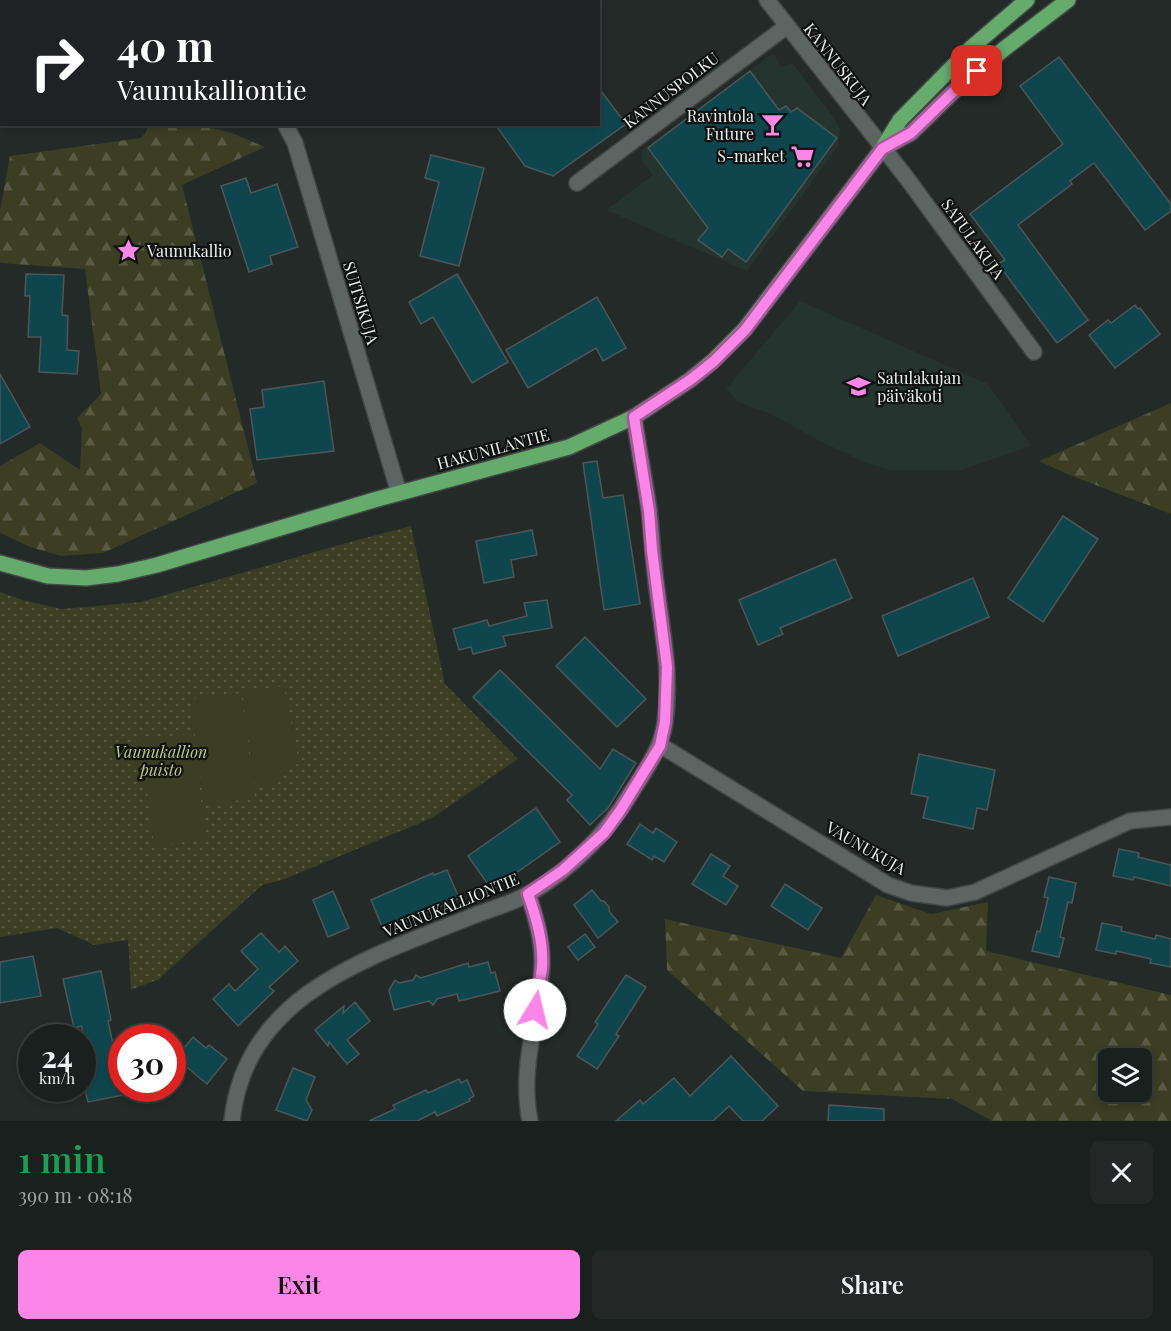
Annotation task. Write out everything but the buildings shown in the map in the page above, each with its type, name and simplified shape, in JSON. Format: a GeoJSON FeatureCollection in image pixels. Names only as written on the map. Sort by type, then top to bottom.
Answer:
{"type":"FeatureCollection","features":[{"type":"Feature","properties":{"kind":"main road","name":"HAKUNILANTIE"},"geometry":{"type":"LineString","coordinates":[[0,563],[48,576],[86,578],[118,574],[157,565],[399,493],[569,447],[634,417],[713,362],[745,330],[882,149],[900,120],[971,48],[1027,0]]}},
{"type":"Feature","properties":{"kind":"main road","name":"HAKUNILANTIE"},"geometry":{"type":"LineString","coordinates":[[882,149],[911,133],[951,94],[1004,49],[1068,0]]}},
{"type":"Feature","properties":{"kind":"street","name":"KANNUSKUJA"},"geometry":{"type":"LineString","coordinates":[[767,0],[882,149]]}},
{"type":"Feature","properties":{"kind":"street","name":"KANNUSPOLKU"},"geometry":{"type":"LineString","coordinates":[[577,183],[787,27]]}},
{"type":"Feature","properties":{"kind":"street","name":"SUITSIKUJA"},"geometry":{"type":"LineString","coordinates":[[286,126],[295,143],[399,493]]}},
{"type":"Feature","properties":{"kind":"street","name":"SATULAKUJA"},"geometry":{"type":"LineString","coordinates":[[882,149],[906,177],[1034,352]]}},
{"type":"Feature","properties":{"kind":"street","name":"VAUNUKALLIONTIE"},"geometry":{"type":"LineString","coordinates":[[232,1121],[242,1075],[253,1052],[269,1029],[293,1006],[323,982],[360,961],[528,894],[563,870],[604,833],[660,746],[665,722],[667,667],[649,511],[634,417]]}},
{"type":"Feature","properties":{"kind":"street","name":"VAUNUKUJA"},"geometry":{"type":"LineString","coordinates":[[660,746],[888,885],[929,896],[947,898],[975,892],[1130,821],[1171,817]]}},
{"type":"Feature","properties":{"kind":"street"},"geometry":{"type":"LineString","coordinates":[[528,894],[539,934],[542,966],[526,1063],[530,1121]]}},
{"type":"Feature","properties":{"kind":"shaded area"},"geometry":{"type":"Polygon","coordinates":[[[773,53],[782,67],[792,63],[832,115],[840,129],[838,146],[747,271],[606,210],[653,175],[642,161],[641,151],[773,53]]]}},
{"type":"Feature","properties":{"kind":"shaded area","name":"Satulakujan päiväkoti"},"geometry":{"type":"Polygon","coordinates":[[[800,301],[988,384],[1031,446],[961,470],[890,470],[864,462],[771,414],[738,402],[726,389],[800,301]]]}},
{"type":"Feature","properties":{"kind":"green space"},"geometry":{"type":"Polygon","coordinates":[[[148,126],[204,126],[229,132],[265,147],[182,185],[257,483],[103,553],[61,556],[30,547],[0,533],[0,466],[40,443],[80,470],[82,429],[77,418],[101,394],[85,269],[0,263],[0,210],[10,156],[141,138],[148,126]]]}},
{"type":"Feature","properties":{"kind":"green space"},"geometry":{"type":"Polygon","coordinates":[[[1171,403],[1171,514],[1039,461],[1171,403]]]}},
{"type":"Feature","properties":{"kind":"green space","name":"Vaunukallion puisto"},"geometry":{"type":"Polygon","coordinates":[[[411,526],[445,684],[518,759],[432,818],[282,880],[262,885],[159,979],[131,990],[128,940],[94,945],[57,928],[0,937],[0,592],[61,609],[141,602],[411,526]]]}},
{"type":"Feature","properties":{"kind":"green space"},"geometry":{"type":"Polygon","coordinates":[[[284,686],[299,764],[281,768],[276,784],[255,789],[242,692],[284,686]]]}},
{"type":"Feature","properties":{"kind":"green space"},"geometry":{"type":"Polygon","coordinates":[[[241,693],[255,798],[204,805],[190,699],[241,693]]]}},
{"type":"Feature","properties":{"kind":"green space"},"geometry":{"type":"Polygon","coordinates":[[[192,733],[206,839],[154,846],[140,740],[192,733]]]}},
{"type":"Feature","properties":{"kind":"green space"},"geometry":{"type":"Polygon","coordinates":[[[876,895],[931,914],[988,902],[986,951],[1171,995],[1171,1121],[992,1121],[952,1099],[803,1091],[667,970],[665,919],[841,958],[876,895]]]}},
{"type":"Feature","properties":{"kind":"place","name":"Ravintola Future"},"geometry":{"type":"Point","coordinates":[772,125]}},
{"type":"Feature","properties":{"kind":"place","name":"S-market"},"geometry":{"type":"Point","coordinates":[803,156]}},
{"type":"Feature","properties":{"kind":"place","name":"Vaunukallio"},"geometry":{"type":"Point","coordinates":[129,251]}},
{"type":"Feature","properties":{"kind":"place","name":"Satulakujan päiväkoti"},"geometry":{"type":"Point","coordinates":[859,387]}},
{"type":"Feature","properties":{"kind":"route"},"geometry":{"type":"LineString","coordinates":[[535,1010],[542,966],[541,944],[528,894],[563,870],[604,833],[660,746],[665,722],[667,667],[649,511],[634,417],[713,362],[745,330],[882,149],[911,133],[977,71]]}}]}
